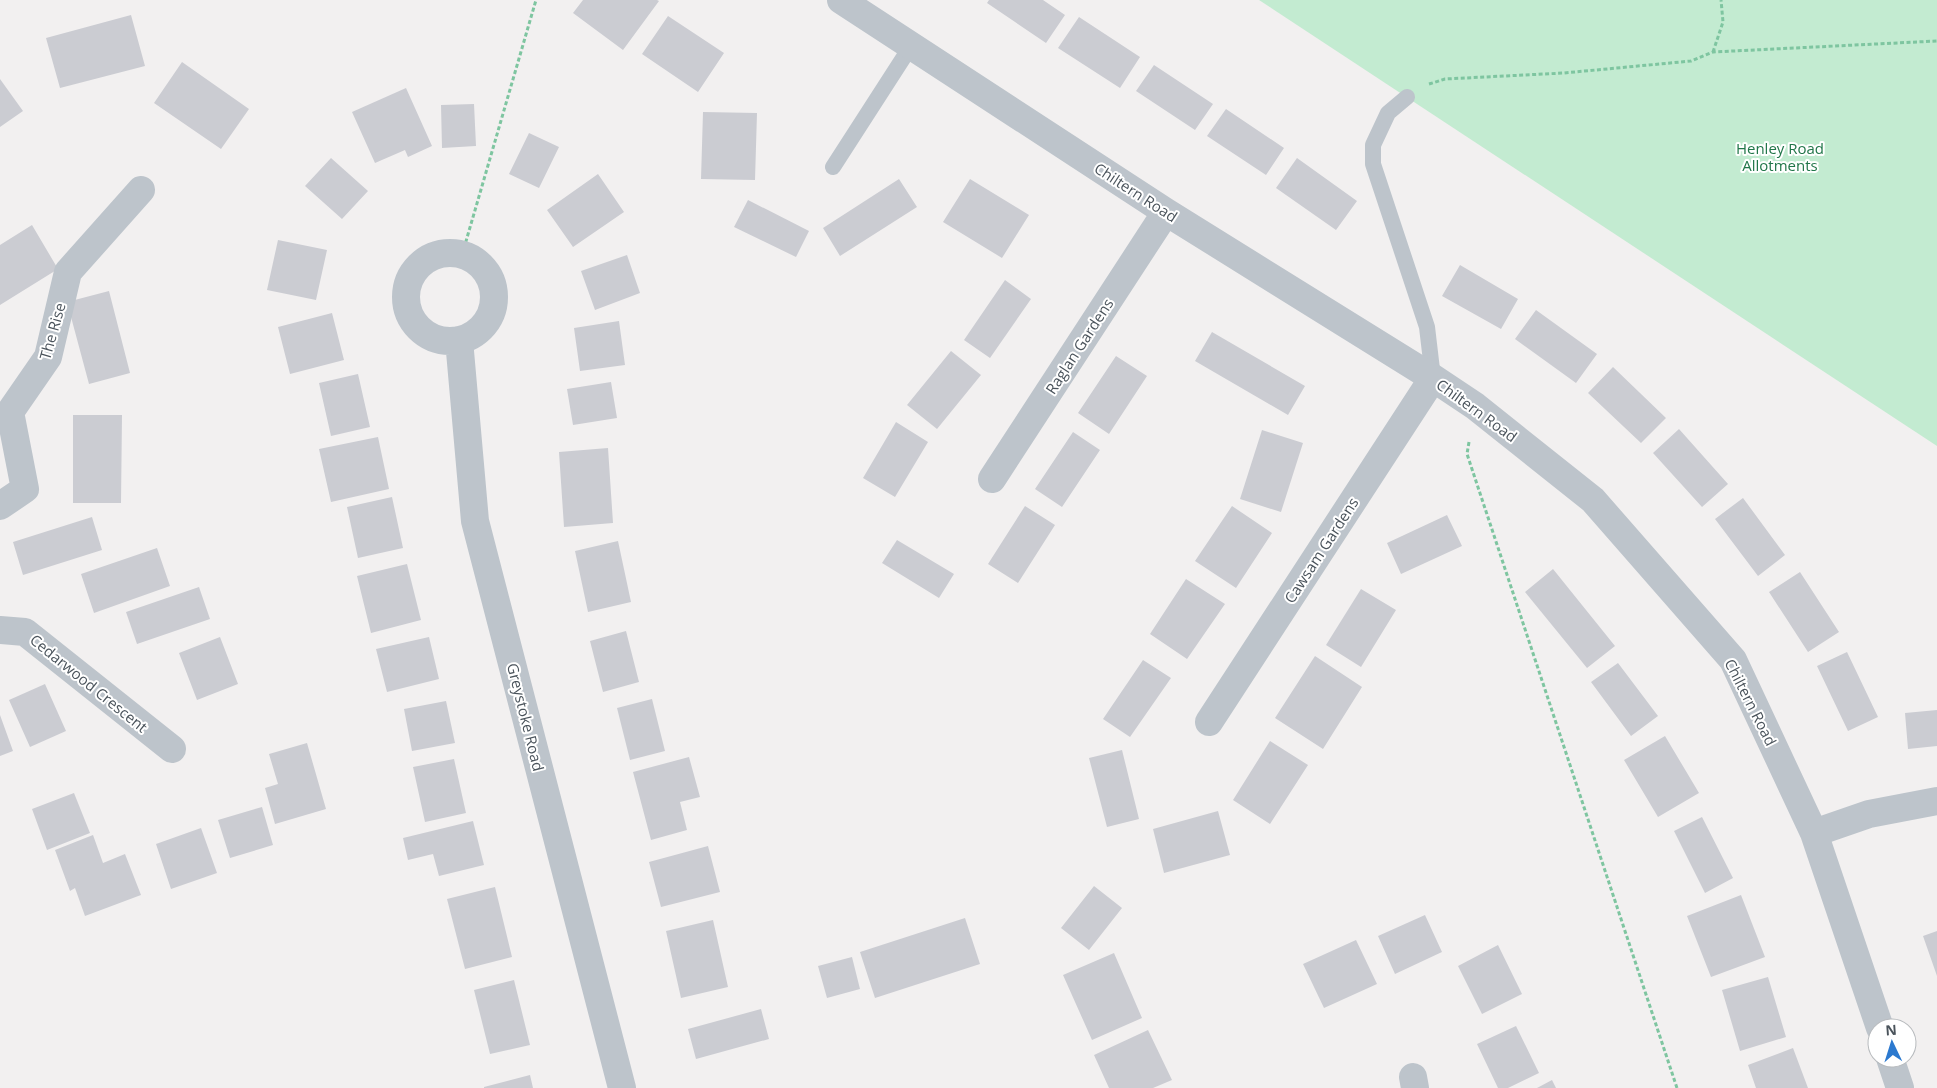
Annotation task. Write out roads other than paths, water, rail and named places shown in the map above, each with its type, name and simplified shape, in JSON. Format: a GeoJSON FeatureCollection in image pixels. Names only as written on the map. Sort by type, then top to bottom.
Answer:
{"type":"FeatureCollection","features":[{"type":"Feature","properties":{"kind":"street","name":"Chiltern Road"},"geometry":{"type":"LineString","coordinates":[[841,0],[1166,212],[1433,378],[1475,406],[1593,500],[1733,660],[1814,833],[1877,1018]]}},
{"type":"Feature","properties":{"kind":"street","name":"The Rise"},"geometry":{"type":"LineString","coordinates":[[0,506],[26,489],[10,412],[48,357],[68,272],[141,190]]}},
{"type":"Feature","properties":{"kind":"street","name":"Raglan Gardens"},"geometry":{"type":"LineString","coordinates":[[992,479],[1166,212]]}},
{"type":"Feature","properties":{"kind":"street"},"geometry":{"type":"LineString","coordinates":[[448,253],[462,255],[476,261],[486,271],[493,284],[495,299],[492,313],[484,326],[473,335],[459,340],[444,341],[430,336],[419,328],[411,316],[406,303],[407,288],[412,275],[421,264],[434,256],[448,253]]}},
{"type":"Feature","properties":{"kind":"street","name":"Greystoke Road"},"geometry":{"type":"LineString","coordinates":[[459,340],[475,521],[622,1088]]}},
{"type":"Feature","properties":{"kind":"street","name":"Cawsam Gardens"},"geometry":{"type":"LineString","coordinates":[[1209,722],[1433,378]]}},
{"type":"Feature","properties":{"kind":"street","name":"Cedarwood Crescent"},"geometry":{"type":"LineString","coordinates":[[0,630],[25,632],[172,749]]}},
{"type":"Feature","properties":{"kind":"street"},"geometry":{"type":"LineString","coordinates":[[1814,833],[1869,814],[1937,801]]}},
{"type":"Feature","properties":{"kind":"street"},"geometry":{"type":"LineString","coordinates":[[1893,1068],[1900,1088]]}},
{"type":"Feature","properties":{"kind":"lane"},"geometry":{"type":"LineString","coordinates":[[833,167],[911,46]]}},
{"type":"Feature","properties":{"kind":"lane"},"geometry":{"type":"LineString","coordinates":[[1407,97],[1388,113],[1373,145],[1373,164],[1427,327],[1433,378]]}},
{"type":"Feature","properties":{"kind":"park label","name":"Henley Road Allotments"},"geometry":{"type":"Point","coordinates":[1780,156]}}]}
